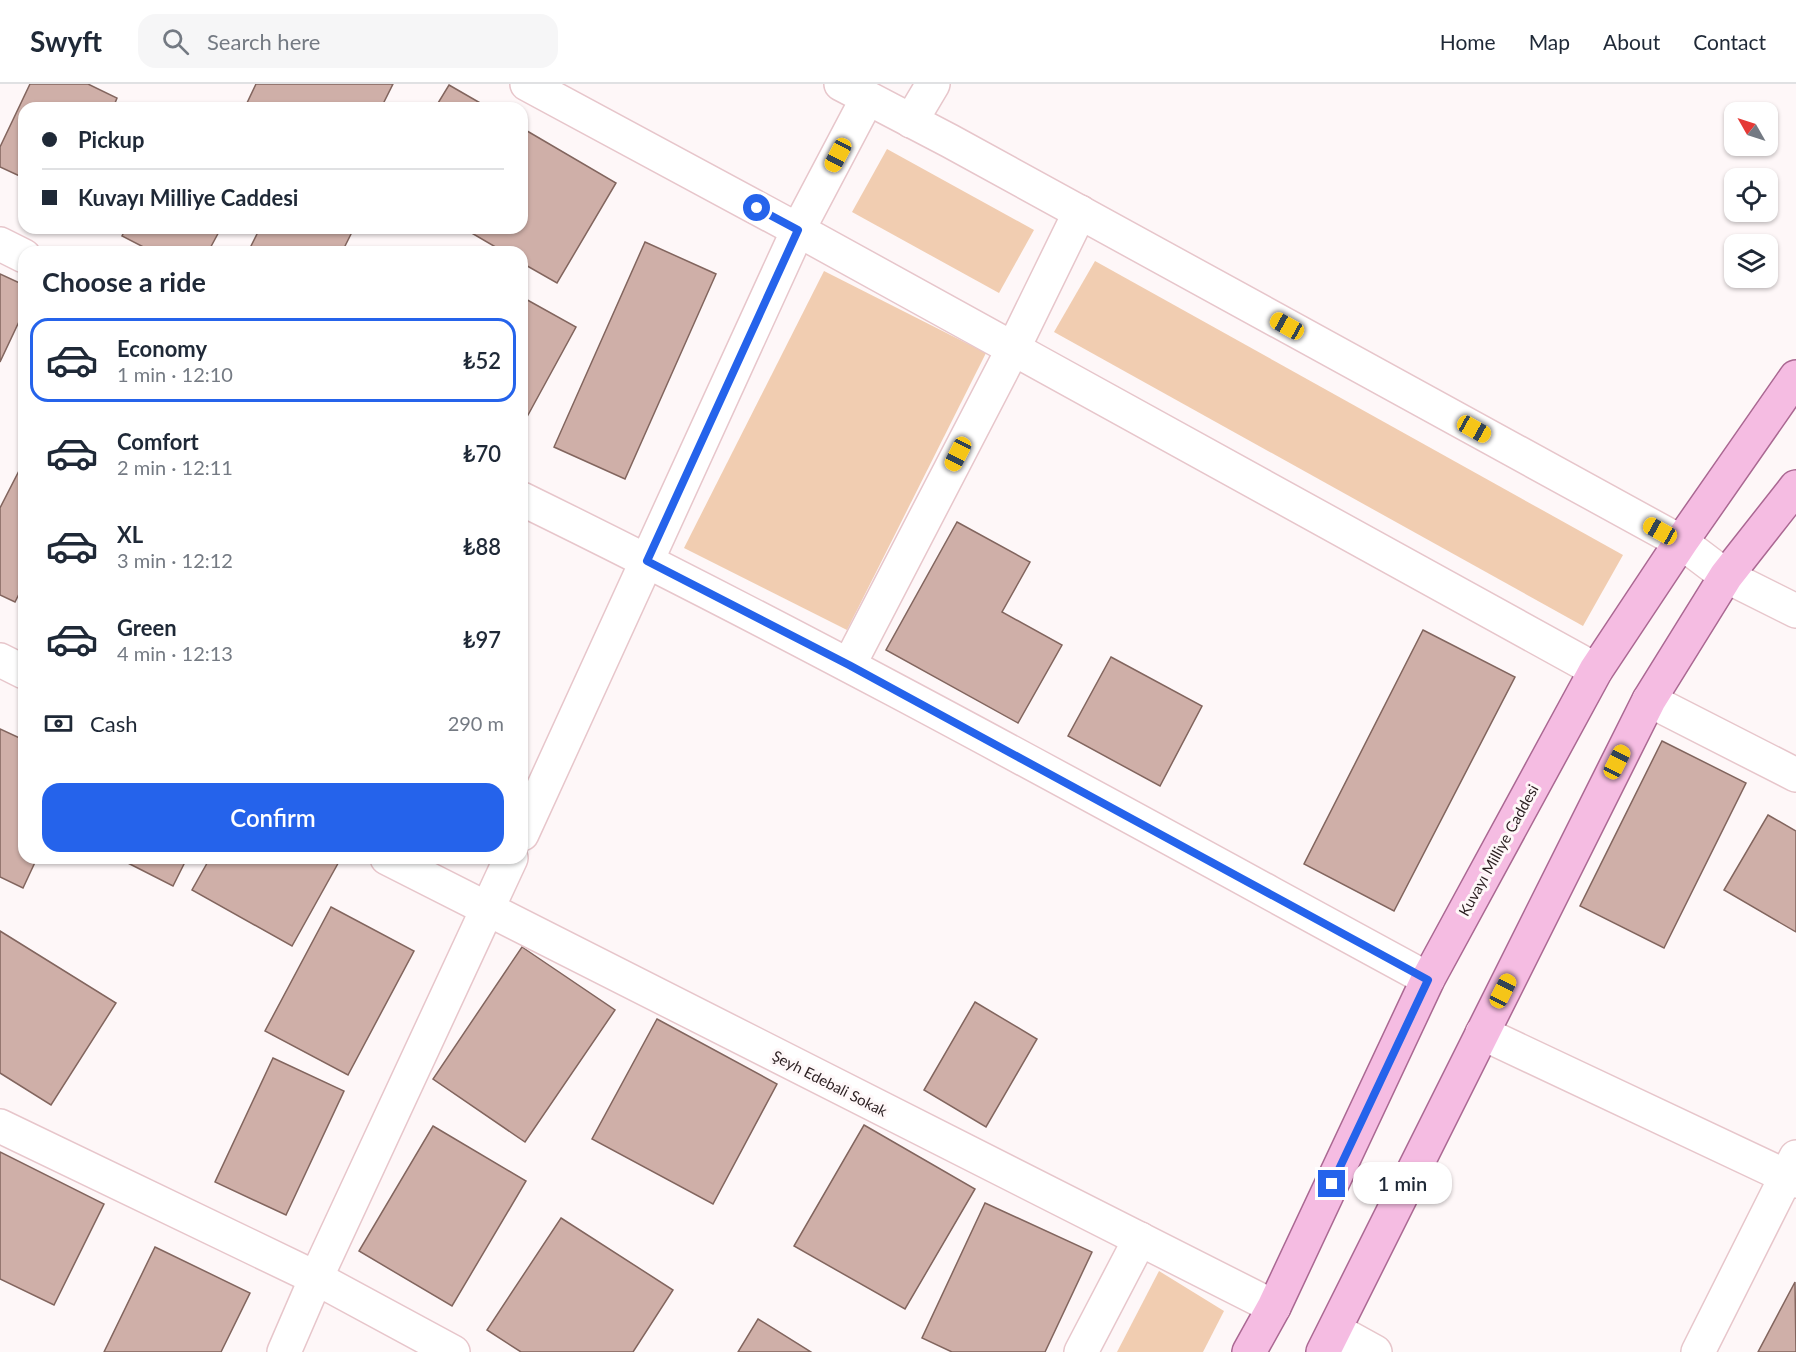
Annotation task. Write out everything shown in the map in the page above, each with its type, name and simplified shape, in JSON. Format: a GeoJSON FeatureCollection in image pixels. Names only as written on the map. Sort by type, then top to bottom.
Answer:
{"type":"FeatureCollection","features":[{"type":"Feature","properties":{"kind":"main road","name":"Kuvayı Milliye Caddesi"},"geometry":{"type":"LineString","coordinates":[[1249,1352],[1274,1306],[1428,980],[1596,670],[1796,376]]}},
{"type":"Feature","properties":{"kind":"main road"},"geometry":{"type":"LineString","coordinates":[[1329,1341],[1649,700],[1726,576],[1796,487]]}},
{"type":"Feature","properties":{"kind":"street"},"geometry":{"type":"LineString","coordinates":[[527,84],[798,230],[1596,670]]}},
{"type":"Feature","properties":{"kind":"street"},"geometry":{"type":"LineString","coordinates":[[911,121],[933,84]]}},
{"type":"Feature","properties":{"kind":"street"},"geometry":{"type":"LineString","coordinates":[[528,821],[798,230],[854,91],[1080,212],[1681,542],[1726,576],[1796,611]]}},
{"type":"Feature","properties":{"kind":"street"},"geometry":{"type":"LineString","coordinates":[[849,665],[1013,349],[1080,212]]}},
{"type":"Feature","properties":{"kind":"street"},"geometry":{"type":"LineString","coordinates":[[0,244],[18,253]]}},
{"type":"Feature","properties":{"kind":"street"},"geometry":{"type":"LineString","coordinates":[[528,502],[849,665],[1428,980]]}},
{"type":"Feature","properties":{"kind":"street"},"geometry":{"type":"LineString","coordinates":[[1649,700],[1796,776]]}},
{"type":"Feature","properties":{"kind":"street","name":"Şeyh Edebali Sokak"},"geometry":{"type":"LineString","coordinates":[[399,864],[1274,1306]]}},
{"type":"Feature","properties":{"kind":"street"},"geometry":{"type":"LineString","coordinates":[[285,1352],[316,1278],[508,864]]}},
{"type":"Feature","properties":{"kind":"street"},"geometry":{"type":"LineString","coordinates":[[1482,1033],[1793,1171],[1698,1352]]}},
{"type":"Feature","properties":{"kind":"street"},"geometry":{"type":"LineString","coordinates":[[0,1126],[316,1278],[453,1352]]}},
{"type":"Feature","properties":{"kind":"street"},"geometry":{"type":"LineString","coordinates":[[1081,1352],[1140,1239]]}},
{"type":"Feature","properties":{"kind":"street"},"geometry":{"type":"LineString","coordinates":[[1329,1341],[1375,1352]]}},
{"type":"Feature","properties":{"kind":"shaded area"},"geometry":{"type":"Polygon","coordinates":[[[887,149],[1034,230],[999,293],[852,212],[887,149]]]}},
{"type":"Feature","properties":{"kind":"shaded area"},"geometry":{"type":"Polygon","coordinates":[[[1095,261],[1623,555],[1583,626],[1054,332],[1095,261]]]}},
{"type":"Feature","properties":{"kind":"shaded area"},"geometry":{"type":"Polygon","coordinates":[[[824,271],[986,353],[847,630],[684,548],[824,271]]]}},
{"type":"Feature","properties":{"kind":"shaded area"},"geometry":{"type":"Polygon","coordinates":[[[1159,1271],[1224,1311],[1203,1352],[1117,1352],[1159,1271]]]}},
{"type":"Feature","properties":{"kind":"building"},"geometry":{"type":"Polygon","coordinates":[[[30,84],[88,84],[117,98],[115,102],[21,102],[30,84]]]}},
{"type":"Feature","properties":{"kind":"building"},"geometry":{"type":"Polygon","coordinates":[[[256,84],[393,84],[384,102],[247,102],[256,84]]]}},
{"type":"Feature","properties":{"kind":"building"},"geometry":{"type":"Polygon","coordinates":[[[449,85],[479,102],[439,102],[449,85]]]}},
{"type":"Feature","properties":{"kind":"building"},"geometry":{"type":"Polygon","coordinates":[[[18,109],[18,175],[0,167],[0,147],[18,109]]]}},
{"type":"Feature","properties":{"kind":"building"},"geometry":{"type":"Polygon","coordinates":[[[528,132],[616,183],[557,283],[528,266],[528,246],[494,246],[473,234],[528,234],[528,132]]]}},
{"type":"Feature","properties":{"kind":"building"},"geometry":{"type":"Polygon","coordinates":[[[123,234],[218,234],[211,246],[141,246],[122,236],[123,234]]]}},
{"type":"Feature","properties":{"kind":"building"},"geometry":{"type":"Polygon","coordinates":[[[257,234],[351,234],[345,246],[251,246],[257,234]]]}},
{"type":"Feature","properties":{"kind":"building"},"geometry":{"type":"Polygon","coordinates":[[[645,242],[716,274],[625,479],[554,447],[645,242]]]}},
{"type":"Feature","properties":{"kind":"building"},"geometry":{"type":"Polygon","coordinates":[[[0,274],[18,282],[18,324],[0,362],[0,274]]]}},
{"type":"Feature","properties":{"kind":"building"},"geometry":{"type":"Polygon","coordinates":[[[528,300],[576,327],[528,415],[528,300]]]}},
{"type":"Feature","properties":{"kind":"building"},"geometry":{"type":"Polygon","coordinates":[[[18,473],[18,596],[15,602],[0,595],[0,508],[18,473]]]}},
{"type":"Feature","properties":{"kind":"building"},"geometry":{"type":"Polygon","coordinates":[[[957,522],[1030,562],[1002,612],[1062,645],[1018,723],[886,650],[957,522]]]}},
{"type":"Feature","properties":{"kind":"building"},"geometry":{"type":"Polygon","coordinates":[[[1423,630],[1515,677],[1394,911],[1304,864],[1423,630]]]}},
{"type":"Feature","properties":{"kind":"building"},"geometry":{"type":"Polygon","coordinates":[[[1111,657],[1202,706],[1160,786],[1068,736],[1111,657]]]}},
{"type":"Feature","properties":{"kind":"building"},"geometry":{"type":"Polygon","coordinates":[[[0,729],[18,737],[18,864],[34,864],[23,888],[0,877],[0,729]]]}},
{"type":"Feature","properties":{"kind":"building"},"geometry":{"type":"Polygon","coordinates":[[[1662,741],[1746,783],[1664,948],[1580,906],[1662,741]]]}},
{"type":"Feature","properties":{"kind":"building"},"geometry":{"type":"Polygon","coordinates":[[[1768,815],[1796,831],[1796,932],[1724,890],[1768,815]]]}},
{"type":"Feature","properties":{"kind":"building"},"geometry":{"type":"Polygon","coordinates":[[[130,864],[184,864],[173,886],[130,864]]]}},
{"type":"Feature","properties":{"kind":"building"},"geometry":{"type":"Polygon","coordinates":[[[207,864],[338,864],[292,946],[192,890],[207,864]]]}},
{"type":"Feature","properties":{"kind":"building"},"geometry":{"type":"Polygon","coordinates":[[[331,907],[414,951],[348,1075],[265,1031],[331,907]]]}},
{"type":"Feature","properties":{"kind":"building"},"geometry":{"type":"Polygon","coordinates":[[[0,931],[116,1003],[51,1105],[0,1073],[0,931]]]}},
{"type":"Feature","properties":{"kind":"building"},"geometry":{"type":"Polygon","coordinates":[[[522,947],[615,1010],[525,1142],[433,1079],[522,947]]]}},
{"type":"Feature","properties":{"kind":"building"},"geometry":{"type":"Polygon","coordinates":[[[975,1002],[1037,1039],[986,1127],[924,1090],[975,1002]]]}},
{"type":"Feature","properties":{"kind":"building"},"geometry":{"type":"Polygon","coordinates":[[[657,1019],[777,1084],[713,1204],[592,1139],[657,1019]]]}},
{"type":"Feature","properties":{"kind":"building"},"geometry":{"type":"Polygon","coordinates":[[[273,1058],[344,1091],[286,1215],[215,1182],[273,1058]]]}},
{"type":"Feature","properties":{"kind":"building"},"geometry":{"type":"Polygon","coordinates":[[[864,1125],[975,1189],[905,1309],[794,1246],[864,1125]]]}},
{"type":"Feature","properties":{"kind":"building"},"geometry":{"type":"Polygon","coordinates":[[[433,1126],[526,1181],[452,1306],[359,1251],[433,1126]]]}},
{"type":"Feature","properties":{"kind":"building"},"geometry":{"type":"Polygon","coordinates":[[[0,1152],[104,1204],[54,1305],[0,1279],[0,1152]]]}},
{"type":"Feature","properties":{"kind":"building"},"geometry":{"type":"Polygon","coordinates":[[[985,1203],[1092,1252],[1045,1352],[952,1352],[922,1338],[985,1203]]]}},
{"type":"Feature","properties":{"kind":"building"},"geometry":{"type":"Polygon","coordinates":[[[561,1218],[673,1290],[633,1352],[521,1352],[487,1330],[561,1218]]]}},
{"type":"Feature","properties":{"kind":"building"},"geometry":{"type":"Polygon","coordinates":[[[155,1247],[250,1293],[221,1352],[104,1352],[155,1247]]]}},
{"type":"Feature","properties":{"kind":"building"},"geometry":{"type":"Polygon","coordinates":[[[1795,1282],[1796,1352],[1758,1352],[1795,1282]]]}},
{"type":"Feature","properties":{"kind":"building"},"geometry":{"type":"Polygon","coordinates":[[[758,1319],[811,1352],[738,1352],[758,1319]]]}},
{"type":"Feature","properties":{"kind":"route"},"geometry":{"type":"LineString","coordinates":[[757,208],[798,230],[647,561],[849,665],[1428,980],[1332,1184]]}}]}
